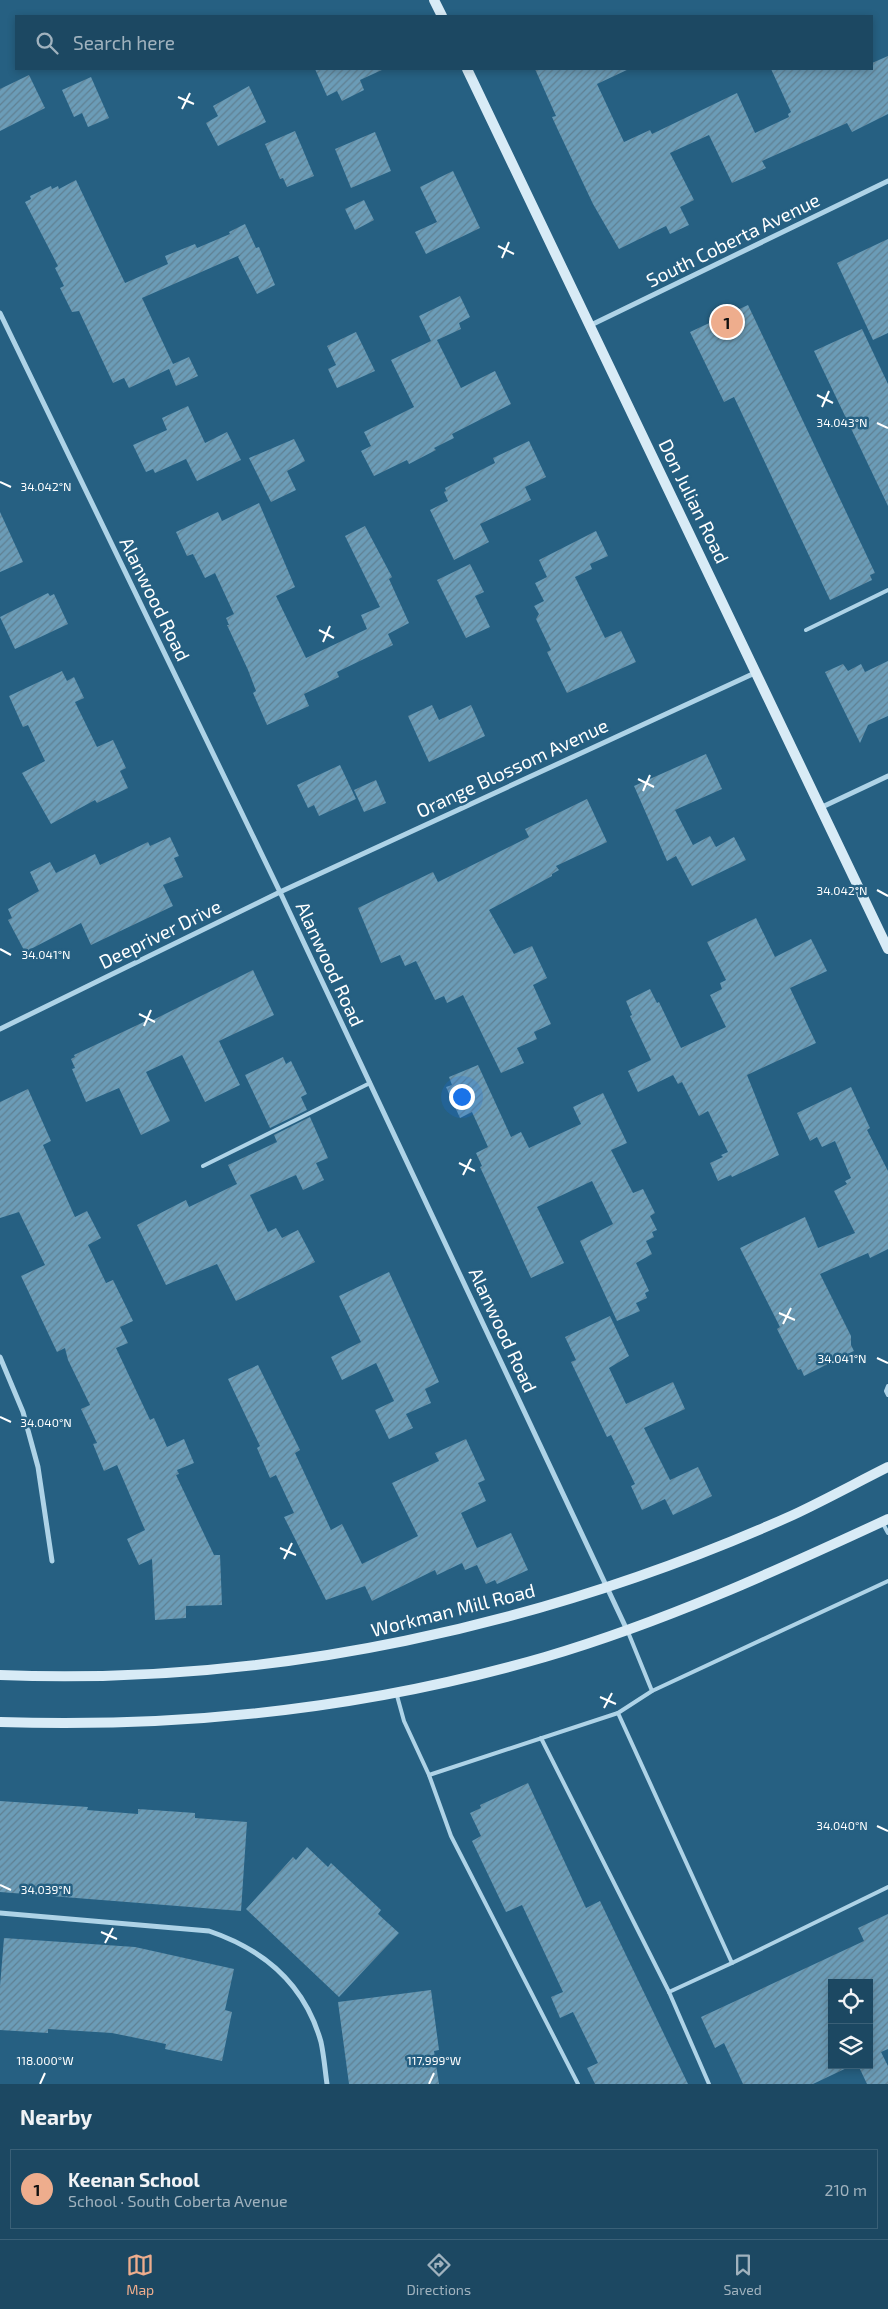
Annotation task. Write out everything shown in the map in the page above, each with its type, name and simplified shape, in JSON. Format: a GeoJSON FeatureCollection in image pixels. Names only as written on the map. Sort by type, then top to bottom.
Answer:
{"type":"FeatureCollection","features":[{"type":"Feature","properties":{"kind":"main road"},"geometry":{"type":"LineString","coordinates":[[434,0],[442,15]]}},
{"type":"Feature","properties":{"kind":"main road","name":"Don Julian Road"},"geometry":{"type":"LineString","coordinates":[[468,70],[888,949]]}},
{"type":"Feature","properties":{"kind":"main road","name":"Workman Mill Road"},"geometry":{"type":"LineString","coordinates":[[0,1676],[51,1678],[160,1674],[267,1666],[381,1647],[484,1624],[608,1587],[698,1554],[794,1514],[888,1467]]}},
{"type":"Feature","properties":{"kind":"main road"},"geometry":{"type":"LineString","coordinates":[[0,1722],[110,1724],[206,1718],[296,1708],[396,1692],[476,1675],[546,1656],[627,1630],[724,1594],[822,1551],[885,1520]]}},
{"type":"Feature","properties":{"kind":"street","name":"South Coberta Avenue"},"geometry":{"type":"LineString","coordinates":[[591,326],[888,181]]}},
{"type":"Feature","properties":{"kind":"street","name":"Alanwood Road"},"geometry":{"type":"LineString","coordinates":[[0,313],[280,892],[627,1630]]}},
{"type":"Feature","properties":{"kind":"street","name":"Orange Blossom Avenue"},"geometry":{"type":"LineString","coordinates":[[280,892],[757,672]]}},
{"type":"Feature","properties":{"kind":"street"},"geometry":{"type":"LineString","coordinates":[[820,808],[888,776]]}},
{"type":"Feature","properties":{"kind":"street","name":"Deepriver Drive"},"geometry":{"type":"LineString","coordinates":[[0,1029],[280,892]]}},
{"type":"Feature","properties":{"kind":"street"},"geometry":{"type":"LineString","coordinates":[[0,1358],[24,1412],[35,1458],[52,1560]]}},
{"type":"Feature","properties":{"kind":"street"},"geometry":{"type":"LineString","coordinates":[[0,1913],[209,1931],[234,1939],[258,1952],[289,1981],[307,2007],[321,2043],[327,2084]]}},
{"type":"Feature","properties":{"kind":"lane"},"geometry":{"type":"LineString","coordinates":[[806,630],[888,590]]}},
{"type":"Feature","properties":{"kind":"lane"},"geometry":{"type":"LineString","coordinates":[[203,1166],[370,1083]]}},
{"type":"Feature","properties":{"kind":"lane"},"geometry":{"type":"LineString","coordinates":[[888,1386],[886,1391],[888,1395]]}},
{"type":"Feature","properties":{"kind":"lane"},"geometry":{"type":"LineString","coordinates":[[885,1520],[888,1533]]}},
{"type":"Feature","properties":{"kind":"lane"},"geometry":{"type":"LineString","coordinates":[[429,1775],[618,1713],[652,1691],[888,1582]]}},
{"type":"Feature","properties":{"kind":"lane"},"geometry":{"type":"LineString","coordinates":[[627,1630],[652,1691]]}},
{"type":"Feature","properties":{"kind":"lane"},"geometry":{"type":"LineString","coordinates":[[396,1692],[404,1721],[429,1775],[451,1836],[578,2084]]}},
{"type":"Feature","properties":{"kind":"lane"},"geometry":{"type":"LineString","coordinates":[[618,1713],[732,1963]]}},
{"type":"Feature","properties":{"kind":"lane"},"geometry":{"type":"LineString","coordinates":[[541,1738],[669,1992],[709,2084]]}},
{"type":"Feature","properties":{"kind":"lane"},"geometry":{"type":"LineString","coordinates":[[669,1992],[888,1887]]}},
{"type":"Feature","properties":{"kind":"building"},"geometry":{"type":"Polygon","coordinates":[[[888,56],[888,114],[852,132],[847,123],[762,161],[766,168],[732,183],[709,135],[670,153],[694,200],[680,207],[689,225],[670,234],[666,226],[619,249],[593,204],[557,128],[552,117],[556,116],[535,70],[627,70],[597,84],[624,142],[650,130],[652,134],[737,93],[755,133],[789,117],[788,114],[791,112],[771,70],[873,70],[873,63],[888,56]]]}},
{"type":"Feature","properties":{"kind":"building"},"geometry":{"type":"Polygon","coordinates":[[[315,70],[382,70],[360,80],[364,90],[342,101],[337,91],[327,96],[315,70]]]}},
{"type":"Feature","properties":{"kind":"building"},"geometry":{"type":"Polygon","coordinates":[[[29,75],[45,108],[0,131],[0,89],[29,75]]]}},
{"type":"Feature","properties":{"kind":"building"},"geometry":{"type":"Polygon","coordinates":[[[91,77],[109,118],[88,127],[82,113],[74,117],[62,90],[91,77]]]}},
{"type":"Feature","properties":{"kind":"building"},"geometry":{"type":"Polygon","coordinates":[[[249,86],[266,122],[218,146],[206,123],[218,116],[213,106],[249,86]]]}},
{"type":"Feature","properties":{"kind":"building"},"geometry":{"type":"Polygon","coordinates":[[[295,131],[314,176],[287,187],[283,178],[280,179],[265,144],[295,131]]]}},
{"type":"Feature","properties":{"kind":"building"},"geometry":{"type":"Polygon","coordinates":[[[375,132],[391,171],[351,188],[335,149],[375,132]]]}},
{"type":"Feature","properties":{"kind":"building"},"geometry":{"type":"Polygon","coordinates":[[[453,171],[480,228],[426,254],[415,232],[437,222],[420,187],[453,171]]]}},
{"type":"Feature","properties":{"kind":"building"},"geometry":{"type":"Polygon","coordinates":[[[76,180],[125,283],[168,264],[165,256],[195,244],[197,248],[230,234],[229,232],[245,224],[256,248],[259,247],[275,285],[257,294],[238,257],[240,255],[142,298],[173,364],[189,357],[198,376],[176,386],[169,369],[129,388],[124,378],[113,383],[79,311],[72,312],[60,288],[64,286],[55,268],[58,266],[25,202],[31,199],[30,196],[51,186],[52,189],[58,186],[59,189],[76,180]]]}},
{"type":"Feature","properties":{"kind":"building"},"geometry":{"type":"Polygon","coordinates":[[[364,200],[374,220],[355,230],[345,209],[364,200]]]}},
{"type":"Feature","properties":{"kind":"building"},"geometry":{"type":"Polygon","coordinates":[[[888,239],[888,333],[873,340],[837,263],[888,239]]]}},
{"type":"Feature","properties":{"kind":"building"},"geometry":{"type":"Polygon","coordinates":[[[460,296],[470,317],[459,323],[461,329],[437,340],[461,388],[495,371],[511,404],[452,434],[454,438],[434,448],[436,450],[409,464],[407,460],[374,476],[361,451],[371,446],[364,432],[414,407],[391,360],[431,341],[419,316],[460,296]]]}},
{"type":"Feature","properties":{"kind":"building"},"geometry":{"type":"Polygon","coordinates":[[[748,305],[875,573],[870,575],[872,580],[830,600],[734,397],[724,402],[690,332],[748,305]]]}},
{"type":"Feature","properties":{"kind":"building"},"geometry":{"type":"Polygon","coordinates":[[[862,329],[888,384],[888,506],[814,351],[862,329]]]}},
{"type":"Feature","properties":{"kind":"building"},"geometry":{"type":"Polygon","coordinates":[[[356,332],[375,371],[337,388],[328,369],[336,365],[327,346],[356,332]]]}},
{"type":"Feature","properties":{"kind":"building"},"geometry":{"type":"Polygon","coordinates":[[[188,406],[205,443],[227,432],[241,460],[197,481],[186,459],[155,473],[153,469],[146,472],[133,445],[167,430],[162,418],[188,406]]]}},
{"type":"Feature","properties":{"kind":"building"},"geometry":{"type":"Polygon","coordinates":[[[294,439],[305,461],[287,471],[296,490],[271,502],[249,458],[294,439]]]}},
{"type":"Feature","properties":{"kind":"building"},"geometry":{"type":"Polygon","coordinates":[[[529,441],[546,477],[525,487],[531,500],[480,524],[489,542],[454,560],[430,510],[448,501],[444,492],[446,491],[445,488],[495,463],[493,458],[529,441]]]}},
{"type":"Feature","properties":{"kind":"building"},"geometry":{"type":"Polygon","coordinates":[[[259,503],[295,587],[276,596],[306,658],[367,629],[361,615],[380,607],[345,536],[365,526],[392,577],[389,579],[409,623],[388,634],[393,645],[337,672],[339,677],[304,694],[309,706],[267,725],[253,693],[256,691],[248,670],[227,625],[229,625],[226,618],[234,614],[215,573],[205,578],[193,554],[187,556],[176,532],[218,512],[222,521],[259,503]]]}},
{"type":"Feature","properties":{"kind":"building"},"geometry":{"type":"Polygon","coordinates":[[[0,512],[23,562],[0,572],[0,512]]]}},
{"type":"Feature","properties":{"kind":"building"},"geometry":{"type":"Polygon","coordinates":[[[596,531],[608,556],[590,564],[592,569],[575,577],[605,638],[621,631],[636,662],[567,693],[547,652],[551,650],[536,619],[539,614],[534,606],[544,601],[535,583],[547,577],[539,560],[596,531]]]}},
{"type":"Feature","properties":{"kind":"building"},"geometry":{"type":"Polygon","coordinates":[[[470,564],[484,592],[475,596],[490,627],[466,638],[437,580],[470,564]]]}},
{"type":"Feature","properties":{"kind":"building"},"geometry":{"type":"Polygon","coordinates":[[[48,593],[50,596],[54,594],[68,624],[15,649],[0,617],[48,593]]]}},
{"type":"Feature","properties":{"kind":"building"},"geometry":{"type":"Polygon","coordinates":[[[888,661],[888,716],[868,725],[860,743],[825,672],[843,664],[848,671],[861,664],[865,672],[888,661]]]}},
{"type":"Feature","properties":{"kind":"building"},"geometry":{"type":"Polygon","coordinates":[[[62,671],[67,681],[74,677],[84,698],[75,702],[97,747],[113,740],[126,768],[120,771],[128,788],[97,803],[95,800],[51,824],[22,773],[45,761],[28,725],[23,727],[9,696],[62,671]]]}},
{"type":"Feature","properties":{"kind":"building"},"geometry":{"type":"Polygon","coordinates":[[[432,705],[439,720],[471,705],[485,736],[429,762],[408,716],[432,705]]]}},
{"type":"Feature","properties":{"kind":"building"},"geometry":{"type":"Polygon","coordinates":[[[706,754],[722,789],[675,810],[693,845],[710,836],[716,847],[734,837],[746,860],[692,886],[676,856],[667,861],[634,786],[706,754]]]}},
{"type":"Feature","properties":{"kind":"building"},"geometry":{"type":"Polygon","coordinates":[[[340,765],[356,799],[319,816],[314,805],[308,808],[297,785],[340,765]]]}},
{"type":"Feature","properties":{"kind":"building"},"geometry":{"type":"Polygon","coordinates":[[[376,780],[386,803],[364,812],[354,790],[376,780]]]}},
{"type":"Feature","properties":{"kind":"building"},"geometry":{"type":"Polygon","coordinates":[[[587,799],[607,842],[556,866],[559,870],[552,874],[552,876],[489,910],[514,954],[532,946],[547,978],[533,985],[551,1024],[534,1032],[537,1039],[517,1048],[524,1063],[501,1073],[463,995],[447,1003],[444,996],[435,1000],[416,961],[405,966],[400,955],[381,963],[358,908],[433,872],[438,882],[529,837],[525,829],[587,799]]]}},
{"type":"Feature","properties":{"kind":"building"},"geometry":{"type":"Polygon","coordinates":[[[170,837],[179,856],[174,858],[183,877],[163,885],[173,906],[91,945],[81,923],[25,952],[8,920],[12,918],[8,909],[39,891],[30,872],[50,862],[56,873],[95,854],[100,865],[148,842],[150,846],[170,837]]]}},
{"type":"Feature","properties":{"kind":"building"},"geometry":{"type":"Polygon","coordinates":[[[756,918],[775,957],[811,939],[827,971],[790,988],[816,1043],[747,1075],[779,1155],[732,1177],[731,1175],[718,1181],[710,1163],[723,1157],[721,1155],[728,1152],[708,1111],[699,1116],[682,1082],[678,1084],[673,1075],[638,1092],[628,1071],[651,1060],[630,1016],[632,1015],[626,1001],[650,989],[657,1003],[659,1002],[681,1048],[726,1027],[710,995],[722,989],[720,983],[726,980],[707,942],[756,918]]]}},
{"type":"Feature","properties":{"kind":"building"},"geometry":{"type":"Polygon","coordinates":[[[253,970],[274,1015],[219,1041],[240,1085],[205,1102],[182,1055],[146,1072],[170,1121],[141,1135],[119,1088],[86,1102],[72,1069],[75,1068],[71,1059],[75,1057],[74,1055],[148,1020],[149,1022],[253,970]]]}},
{"type":"Feature","properties":{"kind":"building"},"geometry":{"type":"Polygon","coordinates":[[[283,1057],[286,1064],[291,1061],[307,1094],[301,1097],[307,1110],[270,1128],[245,1075],[283,1057]]]}},
{"type":"Feature","properties":{"kind":"building"},"geometry":{"type":"Polygon","coordinates":[[[478,1065],[511,1137],[521,1132],[529,1148],[581,1124],[573,1107],[603,1093],[627,1143],[611,1150],[633,1193],[643,1189],[655,1213],[650,1216],[657,1230],[652,1232],[654,1237],[646,1241],[652,1254],[636,1263],[649,1291],[645,1293],[647,1298],[636,1303],[640,1311],[617,1321],[580,1241],[613,1224],[592,1181],[537,1207],[564,1263],[531,1278],[480,1167],[482,1166],[476,1153],[488,1147],[472,1112],[460,1118],[446,1087],[452,1085],[449,1077],[478,1065]]]}},
{"type":"Feature","properties":{"kind":"building"},"geometry":{"type":"Polygon","coordinates":[[[851,1087],[870,1128],[867,1130],[888,1171],[888,1249],[870,1258],[868,1253],[820,1274],[851,1336],[851,1345],[854,1351],[804,1376],[801,1369],[798,1370],[777,1329],[780,1327],[740,1248],[805,1217],[818,1248],[855,1233],[834,1191],[847,1184],[845,1181],[851,1178],[835,1141],[822,1147],[817,1137],[810,1141],[797,1113],[851,1087]]]}},
{"type":"Feature","properties":{"kind":"building"},"geometry":{"type":"Polygon","coordinates":[[[28,1089],[51,1141],[43,1145],[75,1217],[87,1211],[101,1238],[88,1245],[106,1283],[113,1280],[133,1321],[120,1327],[128,1343],[116,1348],[150,1420],[154,1418],[167,1447],[184,1439],[194,1463],[177,1470],[179,1474],[176,1475],[214,1555],[220,1555],[222,1605],[186,1606],[186,1618],[155,1620],[152,1559],[139,1565],[127,1539],[145,1530],[117,1465],[104,1471],[93,1444],[97,1443],[81,1409],[90,1405],[68,1360],[65,1348],[57,1352],[21,1276],[45,1265],[19,1212],[0,1218],[0,1102],[28,1089]]]}},
{"type":"Feature","properties":{"kind":"building"},"geometry":{"type":"Polygon","coordinates":[[[310,1117],[328,1158],[316,1163],[324,1180],[303,1190],[296,1175],[250,1195],[268,1232],[276,1228],[282,1238],[298,1230],[315,1262],[236,1301],[217,1264],[166,1285],[137,1225],[186,1200],[189,1207],[237,1184],[228,1165],[277,1142],[274,1135],[310,1117]]]}},
{"type":"Feature","properties":{"kind":"building"},"geometry":{"type":"Polygon","coordinates":[[[389,1272],[439,1382],[425,1389],[431,1403],[406,1414],[413,1428],[389,1439],[375,1410],[394,1401],[376,1363],[342,1380],[331,1357],[361,1342],[339,1296],[389,1272]]]}},
{"type":"Feature","properties":{"kind":"building"},"geometry":{"type":"Polygon","coordinates":[[[610,1316],[629,1356],[609,1368],[626,1404],[673,1382],[685,1409],[644,1428],[670,1480],[698,1467],[712,1496],[673,1515],[665,1499],[642,1510],[631,1486],[635,1484],[611,1435],[607,1437],[571,1362],[576,1360],[565,1337],[610,1316]]]}},
{"type":"Feature","properties":{"kind":"building"},"geometry":{"type":"Polygon","coordinates":[[[258,1365],[300,1450],[295,1453],[331,1530],[342,1524],[362,1564],[418,1536],[392,1483],[439,1461],[435,1453],[466,1439],[485,1480],[478,1483],[486,1501],[461,1513],[477,1548],[511,1533],[528,1570],[497,1584],[495,1580],[486,1584],[477,1565],[465,1570],[462,1563],[437,1575],[435,1570],[372,1601],[365,1586],[326,1600],[284,1517],[294,1513],[276,1475],[270,1478],[257,1448],[260,1446],[228,1379],[258,1365]]]}},
{"type":"Feature","properties":{"kind":"building"},"geometry":{"type":"Polygon","coordinates":[[[528,1783],[586,1908],[600,1901],[688,2084],[595,2084],[587,2068],[598,2063],[573,2012],[560,2018],[551,1997],[563,1992],[522,1905],[506,1912],[472,1841],[481,1836],[470,1813],[481,1808],[480,1805],[528,1783]]]}},
{"type":"Feature","properties":{"kind":"building"},"geometry":{"type":"Polygon","coordinates":[[[0,1801],[88,1807],[87,1810],[138,1814],[138,1809],[195,1813],[195,1818],[247,1822],[241,1911],[0,1892],[0,1801]]]}},
{"type":"Feature","properties":{"kind":"building"},"geometry":{"type":"Polygon","coordinates":[[[307,1847],[328,1867],[331,1863],[381,1910],[378,1914],[399,1933],[339,1997],[246,1909],[293,1857],[296,1860],[307,1847]]]}},
{"type":"Feature","properties":{"kind":"building"},"geometry":{"type":"Polygon","coordinates":[[[888,1914],[888,2049],[881,2052],[888,2066],[888,2084],[867,2084],[860,2069],[873,2069],[873,1979],[828,1979],[828,2069],[845,2069],[813,2084],[743,2084],[724,2043],[715,2048],[701,2017],[864,1941],[858,1928],[888,1914]]]}},
{"type":"Feature","properties":{"kind":"building"},"geometry":{"type":"Polygon","coordinates":[[[4,1938],[135,1947],[234,1969],[225,2010],[232,2012],[222,2061],[165,2049],[166,2044],[112,2033],[48,2029],[48,2033],[0,2030],[0,1986],[4,1938]]]}},
{"type":"Feature","properties":{"kind":"building"},"geometry":{"type":"Polygon","coordinates":[[[431,1990],[439,2050],[434,2051],[439,2084],[349,2084],[338,2002],[431,1990]]]}},
{"type":"Feature","properties":{"kind":"place","name":"Keenan School"},"geometry":{"type":"Point","coordinates":[727,322]}}]}
